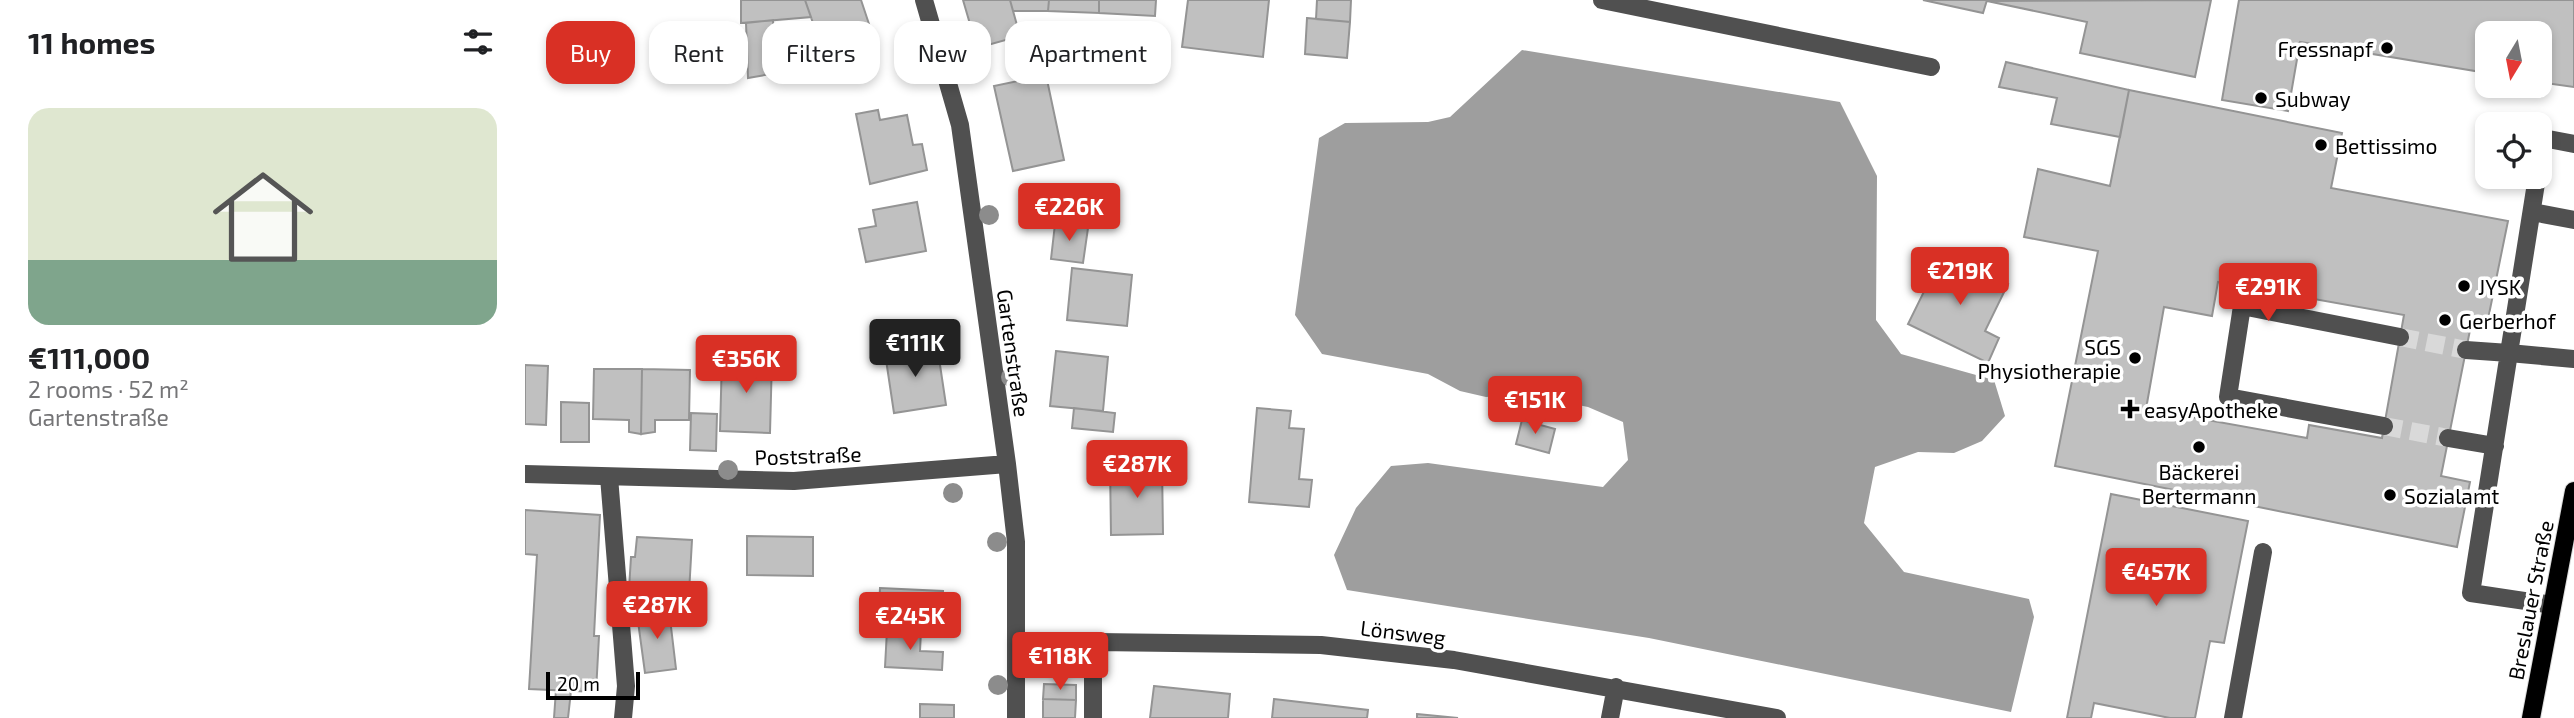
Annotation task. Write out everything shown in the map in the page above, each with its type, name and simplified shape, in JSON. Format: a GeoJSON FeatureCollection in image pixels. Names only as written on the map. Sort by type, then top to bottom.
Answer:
{"type":"FeatureCollection","features":[{"type":"Feature","properties":{"kind":"main road","name":"Breslauer Straße"},"geometry":{"type":"LineString","coordinates":[[2531,718],[2574,491]]}},
{"type":"Feature","properties":{"kind":"street","name":"Gartenstraße"},"geometry":{"type":"LineString","coordinates":[[924,0],[960,125],[1007,464],[1016,542],[1016,718]]}},
{"type":"Feature","properties":{"kind":"street"},"geometry":{"type":"LineString","coordinates":[[1602,0],[1931,67]]}},
{"type":"Feature","properties":{"kind":"street"},"geometry":{"type":"LineString","coordinates":[[2552,140],[2574,144]]}},
{"type":"Feature","properties":{"kind":"street"},"geometry":{"type":"LineString","coordinates":[[2535,189],[2471,593],[2552,605]]}},
{"type":"Feature","properties":{"kind":"street"},"geometry":{"type":"LineString","coordinates":[[2532,212],[2574,220]]}},
{"type":"Feature","properties":{"kind":"street"},"geometry":{"type":"LineString","coordinates":[[2384,426],[2228,397],[2242,306],[2400,337]]}},
{"type":"Feature","properties":{"kind":"street"},"geometry":{"type":"LineString","coordinates":[[2466,350],[2574,359]]}},
{"type":"Feature","properties":{"kind":"street"},"geometry":{"type":"LineString","coordinates":[[2448,438],[2495,446]]}},
{"type":"Feature","properties":{"kind":"street","name":"Poststraße"},"geometry":{"type":"LineString","coordinates":[[525,474],[794,481],[1007,464]]}},
{"type":"Feature","properties":{"kind":"street"},"geometry":{"type":"LineString","coordinates":[[609,477],[625,686],[623,718]]}},
{"type":"Feature","properties":{"kind":"street"},"geometry":{"type":"LineString","coordinates":[[2233,718],[2263,552]]}},
{"type":"Feature","properties":{"kind":"street","name":"Lönsweg"},"geometry":{"type":"LineString","coordinates":[[1018,641],[1321,645],[1454,660],[1777,718]]}},
{"type":"Feature","properties":{"kind":"street"},"geometry":{"type":"LineString","coordinates":[[1093,642],[1093,718]]}},
{"type":"Feature","properties":{"kind":"street"},"geometry":{"type":"LineString","coordinates":[[1610,718],[1616,687]]}},
{"type":"Feature","properties":{"kind":"shaded area"},"geometry":{"type":"Polygon","coordinates":[[[1522,50],[1840,102],[1877,176],[1876,320],[1901,354],[1994,380],[2005,416],[1982,441],[1954,453],[1918,452],[1875,467],[1864,523],[1904,572],[2029,599],[2034,617],[2011,712],[1649,638],[1347,590],[1334,555],[1356,508],[1391,466],[1428,463],[1603,487],[1628,460],[1623,422],[1588,407],[1524,394],[1486,397],[1460,391],[1428,374],[1322,354],[1295,315],[1319,138],[1345,123],[1428,122],[1450,117],[1522,50]]]}},
{"type":"Feature","properties":{"kind":"building"},"geometry":{"type":"Polygon","coordinates":[[[741,0],[805,0],[811,17],[748,22],[741,21],[741,0]]]}},
{"type":"Feature","properties":{"kind":"building"},"geometry":{"type":"Polygon","coordinates":[[[805,0],[861,0],[868,21],[812,21],[805,0]]]}},
{"type":"Feature","properties":{"kind":"building"},"geometry":{"type":"Polygon","coordinates":[[[963,0],[1010,0],[1016,21],[1005,21],[1005,40],[991,44],[991,21],[969,21],[963,0]]]}},
{"type":"Feature","properties":{"kind":"building"},"geometry":{"type":"Polygon","coordinates":[[[1010,0],[1049,0],[1048,11],[1013,11],[1010,0]]]}},
{"type":"Feature","properties":{"kind":"building"},"geometry":{"type":"Polygon","coordinates":[[[1049,0],[1099,0],[1099,13],[1048,11],[1049,0]]]}},
{"type":"Feature","properties":{"kind":"building"},"geometry":{"type":"Polygon","coordinates":[[[1099,0],[1156,0],[1155,16],[1099,13],[1099,0]]]}},
{"type":"Feature","properties":{"kind":"building"},"geometry":{"type":"Polygon","coordinates":[[[1188,0],[1269,0],[1263,57],[1182,47],[1188,0]]]}},
{"type":"Feature","properties":{"kind":"building"},"geometry":{"type":"Polygon","coordinates":[[[1317,0],[1351,0],[1350,22],[1316,19],[1317,0]]]}},
{"type":"Feature","properties":{"kind":"building"},"geometry":{"type":"Polygon","coordinates":[[[1923,0],[1987,0],[1983,13],[1923,0]]]}},
{"type":"Feature","properties":{"kind":"building"},"geometry":{"type":"Polygon","coordinates":[[[2211,0],[2195,77],[2080,53],[2087,22],[1987,1],[2211,0]]]}},
{"type":"Feature","properties":{"kind":"building"},"geometry":{"type":"Polygon","coordinates":[[[2239,0],[2574,0],[2574,87],[2552,84],[2552,21],[2475,21],[2475,71],[2300,42],[2288,111],[2222,100],[2239,0]]]}},
{"type":"Feature","properties":{"kind":"building"},"geometry":{"type":"Polygon","coordinates":[[[1307,18],[1350,22],[1347,58],[1305,54],[1307,18]]]}},
{"type":"Feature","properties":{"kind":"building"},"geometry":{"type":"Polygon","coordinates":[[[762,21],[762,76],[748,78],[748,23],[762,21]]]}},
{"type":"Feature","properties":{"kind":"building"},"geometry":{"type":"Polygon","coordinates":[[[2006,62],[2129,90],[2120,137],[2051,124],[2057,98],[1999,87],[2006,62]]]}},
{"type":"Feature","properties":{"kind":"building"},"geometry":{"type":"Polygon","coordinates":[[[1048,84],[1064,160],[1013,171],[994,86],[1048,84]]]}},
{"type":"Feature","properties":{"kind":"building","name":"Gerberhof"},"geometry":{"type":"Polygon","coordinates":[[[2129,90],[2342,133],[2331,188],[2508,221],[2486,329],[2471,325],[2441,476],[2470,482],[2457,547],[2055,466],[2098,251],[2024,237],[2038,169],[2110,186],[2129,90]],[[2218,282],[2212,316],[2164,307],[2146,409],[2307,438],[2309,425],[2382,438],[2404,315],[2218,282]]]}},
{"type":"Feature","properties":{"kind":"building"},"geometry":{"type":"Polygon","coordinates":[[[878,110],[880,120],[907,115],[913,145],[922,144],[927,170],[870,184],[856,114],[878,110]]]}},
{"type":"Feature","properties":{"kind":"building"},"geometry":{"type":"Polygon","coordinates":[[[917,202],[926,251],[866,262],[859,229],[876,226],[873,210],[917,202]]]}},
{"type":"Feature","properties":{"kind":"building"},"geometry":{"type":"Polygon","coordinates":[[[1055,224],[1088,228],[1083,263],[1051,259],[1055,224]]]}},
{"type":"Feature","properties":{"kind":"building"},"geometry":{"type":"Polygon","coordinates":[[[1943,253],[2008,284],[1985,331],[1999,338],[1988,363],[1908,324],[1943,253]]]}},
{"type":"Feature","properties":{"kind":"building"},"geometry":{"type":"Polygon","coordinates":[[[1072,268],[1132,275],[1127,326],[1067,320],[1072,268]]]}},
{"type":"Feature","properties":{"kind":"building"},"geometry":{"type":"Polygon","coordinates":[[[937,345],[946,405],[894,413],[885,353],[937,345]]]}},
{"type":"Feature","properties":{"kind":"building"},"geometry":{"type":"Polygon","coordinates":[[[1056,351],[1108,357],[1103,411],[1050,406],[1056,351]]]}},
{"type":"Feature","properties":{"kind":"building"},"geometry":{"type":"Polygon","coordinates":[[[722,357],[772,358],[770,433],[720,431],[722,357]]]}},
{"type":"Feature","properties":{"kind":"building"},"geometry":{"type":"Polygon","coordinates":[[[525,365],[548,366],[546,425],[525,424],[525,365]]]}},
{"type":"Feature","properties":{"kind":"building"},"geometry":{"type":"Polygon","coordinates":[[[594,369],[642,369],[641,434],[629,432],[629,420],[593,419],[594,369]]]}},
{"type":"Feature","properties":{"kind":"building"},"geometry":{"type":"Polygon","coordinates":[[[642,369],[690,370],[689,420],[655,420],[655,432],[641,434],[642,369]]]}},
{"type":"Feature","properties":{"kind":"building"},"geometry":{"type":"Polygon","coordinates":[[[561,402],[589,403],[589,442],[561,442],[561,402]]]}},
{"type":"Feature","properties":{"kind":"building"},"geometry":{"type":"Polygon","coordinates":[[[1074,408],[1115,413],[1113,432],[1072,428],[1074,408]]]}},
{"type":"Feature","properties":{"kind":"building"},"geometry":{"type":"Polygon","coordinates":[[[1257,408],[1291,411],[1289,428],[1304,429],[1299,479],[1312,480],[1309,507],[1249,502],[1257,408]]]}},
{"type":"Feature","properties":{"kind":"building"},"geometry":{"type":"Polygon","coordinates":[[[691,413],[717,414],[716,451],[690,450],[691,413]]]}},
{"type":"Feature","properties":{"kind":"building"},"geometry":{"type":"Polygon","coordinates":[[[1522,420],[1555,429],[1549,453],[1516,444],[1522,420]]]}},
{"type":"Feature","properties":{"kind":"building"},"geometry":{"type":"Polygon","coordinates":[[[1162,464],[1163,534],[1111,535],[1110,465],[1162,464]]]}},
{"type":"Feature","properties":{"kind":"building"},"geometry":{"type":"Polygon","coordinates":[[[2111,494],[2248,521],[2224,643],[2210,641],[2195,718],[2170,718],[2094,703],[2091,718],[2067,718],[2111,494]]]}},
{"type":"Feature","properties":{"kind":"building"},"geometry":{"type":"Polygon","coordinates":[[[525,510],[600,515],[594,636],[599,636],[596,692],[529,689],[537,555],[525,554],[525,510]]]}},
{"type":"Feature","properties":{"kind":"building"},"geometry":{"type":"Polygon","coordinates":[[[747,536],[813,537],[813,576],[747,575],[747,536]]]}},
{"type":"Feature","properties":{"kind":"building"},"geometry":{"type":"Polygon","coordinates":[[[637,537],[692,540],[689,593],[629,589],[631,557],[635,557],[637,537]]]}},
{"type":"Feature","properties":{"kind":"building"},"geometry":{"type":"Polygon","coordinates":[[[880,588],[943,591],[941,632],[878,630],[880,588]]]}},
{"type":"Feature","properties":{"kind":"building"},"geometry":{"type":"Polygon","coordinates":[[[669,610],[676,669],[645,673],[637,614],[669,610]]]}},
{"type":"Feature","properties":{"kind":"building"},"geometry":{"type":"Polygon","coordinates":[[[887,630],[921,631],[920,651],[943,652],[942,670],[885,667],[887,630]]]}},
{"type":"Feature","properties":{"kind":"building"},"geometry":{"type":"Polygon","coordinates":[[[1044,684],[1076,685],[1076,700],[1043,699],[1044,684]]]}},
{"type":"Feature","properties":{"kind":"building"},"geometry":{"type":"Polygon","coordinates":[[[1154,686],[1230,694],[1228,718],[1150,718],[1154,686]]]}},
{"type":"Feature","properties":{"kind":"building"},"geometry":{"type":"Polygon","coordinates":[[[556,690],[571,691],[568,718],[554,718],[556,690]]]}},
{"type":"Feature","properties":{"kind":"building"},"geometry":{"type":"Polygon","coordinates":[[[1043,699],[1076,700],[1075,718],[1043,718],[1043,699]]]}},
{"type":"Feature","properties":{"kind":"building"},"geometry":{"type":"Polygon","coordinates":[[[1274,699],[1368,710],[1367,718],[1272,718],[1274,699]]]}},
{"type":"Feature","properties":{"kind":"building"},"geometry":{"type":"Polygon","coordinates":[[[920,704],[954,705],[954,718],[920,718],[920,704]]]}},
{"type":"Feature","properties":{"kind":"building"},"geometry":{"type":"Polygon","coordinates":[[[1417,714],[1458,718],[1417,718],[1417,714]]]}},
{"type":"Feature","properties":{"kind":"tunnel"},"geometry":{"type":"LineString","coordinates":[[2400,337],[2466,350]]}},
{"type":"Feature","properties":{"kind":"tunnel"},"geometry":{"type":"LineString","coordinates":[[2384,426],[2448,438]]}},
{"type":"Feature","properties":{"kind":"place","name":"Fressnapf"},"geometry":{"type":"Point","coordinates":[2387,48]}},
{"type":"Feature","properties":{"kind":"place","name":"Subway"},"geometry":{"type":"Point","coordinates":[2261,98]}},
{"type":"Feature","properties":{"kind":"place","name":"Bettissimo"},"geometry":{"type":"Point","coordinates":[2321,145]}},
{"type":"Feature","properties":{"kind":"place","name":"JYSK"},"geometry":{"type":"Point","coordinates":[2464,286]}},
{"type":"Feature","properties":{"kind":"place","name":"Gerberhof"},"geometry":{"type":"Point","coordinates":[2445,320]}},
{"type":"Feature","properties":{"kind":"place","name":"SGS Physiotherapie"},"geometry":{"type":"Point","coordinates":[2135,358]}},
{"type":"Feature","properties":{"kind":"place","name":"easyApotheke"},"geometry":{"type":"Point","coordinates":[2130,409]}},
{"type":"Feature","properties":{"kind":"place","name":"Bäckerei Bertermann"},"geometry":{"type":"Point","coordinates":[2199,447]}},
{"type":"Feature","properties":{"kind":"place","name":"Sozialamt"},"geometry":{"type":"Point","coordinates":[2390,495]}}]}
